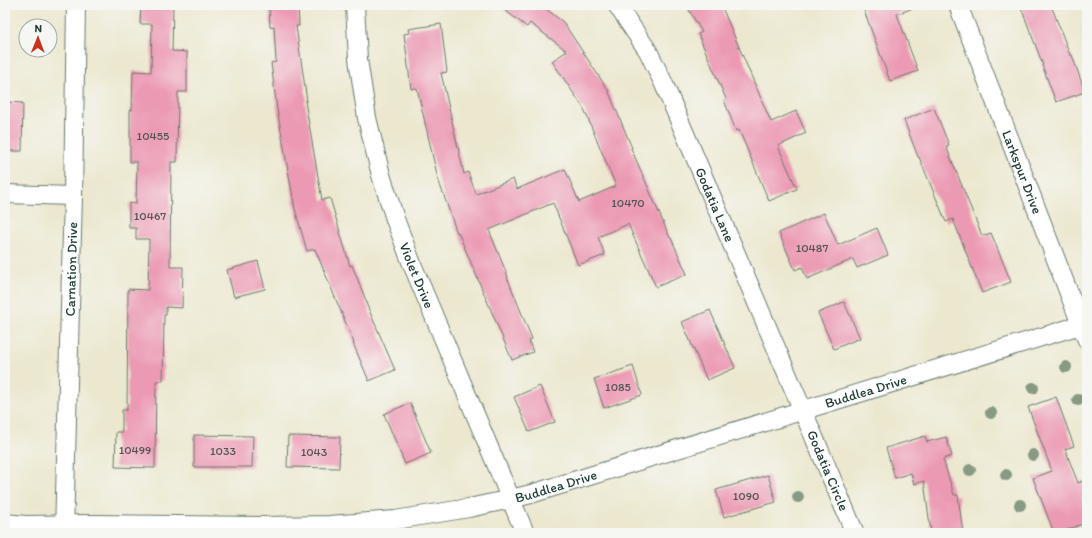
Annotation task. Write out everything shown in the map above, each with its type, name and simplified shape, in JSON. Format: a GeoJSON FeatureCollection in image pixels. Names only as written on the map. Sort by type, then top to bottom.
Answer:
{"type":"FeatureCollection","features":[{"type":"Feature","properties":{"kind":"street","name":"Carnation Drive"},"geometry":{"type":"LineString","coordinates":[[64,529],[73,196],[76,5]]}},
{"type":"Feature","properties":{"kind":"street","name":"Violet Drive"},"geometry":{"type":"LineString","coordinates":[[355,5],[358,59],[367,118],[381,175],[395,219],[412,264],[525,533]]}},
{"type":"Feature","properties":{"kind":"street","name":"Godatia Lane"},"geometry":{"type":"LineString","coordinates":[[617,5],[648,51],[663,82],[803,410]]}},
{"type":"Feature","properties":{"kind":"street","name":"Larkspur Drive"},"geometry":{"type":"LineString","coordinates":[[958,5],[1085,329]]}},
{"type":"Feature","properties":{"kind":"street"},"geometry":{"type":"LineString","coordinates":[[5,194],[73,196]]}},
{"type":"Feature","properties":{"kind":"street","name":"Buddlea Drive"},"geometry":{"type":"LineString","coordinates":[[5,523],[64,529],[329,525],[394,520],[469,508],[511,499],[803,410],[1085,329]]}},
{"type":"Feature","properties":{"kind":"street","name":"Godatia Circle"},"geometry":{"type":"LineString","coordinates":[[803,410],[854,531]]}},
{"type":"Feature","properties":{"kind":"building"},"geometry":{"type":"Polygon","coordinates":[[[141,5],[173,5],[172,51],[187,52],[187,92],[178,92],[177,162],[171,162],[170,267],[183,267],[182,308],[166,307],[166,315],[164,315],[163,381],[156,381],[155,468],[115,467],[116,432],[122,432],[122,410],[127,410],[128,289],[148,290],[149,239],[136,239],[136,228],[129,228],[129,203],[136,204],[137,162],[130,162],[130,110],[132,110],[133,71],[151,72],[152,24],[140,24],[141,5]]]}},
{"type":"Feature","properties":{"kind":"building"},"geometry":{"type":"Polygon","coordinates":[[[269,5],[298,5],[299,26],[296,26],[307,101],[305,101],[322,200],[330,198],[350,266],[352,265],[366,303],[395,370],[369,381],[315,249],[307,251],[295,209],[277,109],[271,63],[276,62],[274,26],[270,27],[269,5]]]}},
{"type":"Feature","properties":{"kind":"building"},"geometry":{"type":"Polygon","coordinates":[[[498,5],[543,5],[542,6],[563,22],[608,90],[631,148],[687,274],[656,287],[628,224],[598,237],[605,255],[578,265],[553,203],[489,230],[532,339],[529,341],[533,352],[512,360],[458,232],[457,233],[438,179],[417,88],[411,89],[404,34],[409,33],[408,29],[441,24],[447,72],[441,73],[464,174],[468,172],[476,194],[513,179],[517,189],[565,169],[579,202],[616,186],[584,109],[552,61],[567,51],[530,23],[527,27],[498,5]]]}},
{"type":"Feature","properties":{"kind":"building"},"geometry":{"type":"Polygon","coordinates":[[[686,5],[721,5],[771,122],[796,111],[806,133],[778,146],[797,189],[769,201],[739,130],[736,131],[724,100],[726,99],[698,34],[702,32],[686,5]]]}},
{"type":"Feature","properties":{"kind":"building"},"geometry":{"type":"Polygon","coordinates":[[[862,5],[915,5],[916,7],[897,14],[918,71],[890,81],[862,5]]]}},
{"type":"Feature","properties":{"kind":"building"},"geometry":{"type":"Polygon","coordinates":[[[1020,5],[1051,5],[1070,55],[1072,55],[1085,92],[1056,102],[1020,5]]]}},
{"type":"Feature","properties":{"kind":"building"},"geometry":{"type":"Polygon","coordinates":[[[5,102],[23,103],[22,151],[5,151],[5,102]]]}},
{"type":"Feature","properties":{"kind":"building"},"geometry":{"type":"Polygon","coordinates":[[[934,108],[949,145],[946,146],[982,236],[991,233],[1011,282],[982,293],[953,219],[946,222],[904,120],[934,108]]]}},
{"type":"Feature","properties":{"kind":"building"},"geometry":{"type":"Polygon","coordinates":[[[824,213],[838,245],[877,228],[888,255],[857,268],[853,259],[807,279],[802,267],[795,270],[779,233],[824,213]]]}},
{"type":"Feature","properties":{"kind":"building"},"geometry":{"type":"Polygon","coordinates":[[[258,261],[265,289],[234,297],[227,270],[258,261]]]}},
{"type":"Feature","properties":{"kind":"building"},"geometry":{"type":"Polygon","coordinates":[[[844,302],[860,338],[834,349],[818,313],[844,302]]]}},
{"type":"Feature","properties":{"kind":"building"},"geometry":{"type":"Polygon","coordinates":[[[710,310],[735,368],[707,380],[682,322],[710,310]]]}},
{"type":"Feature","properties":{"kind":"building"},"geometry":{"type":"Polygon","coordinates":[[[633,366],[642,395],[604,408],[594,379],[633,366]]]}},
{"type":"Feature","properties":{"kind":"building"},"geometry":{"type":"Polygon","coordinates":[[[540,386],[555,422],[529,432],[514,397],[540,386]]]}},
{"type":"Feature","properties":{"kind":"building"},"geometry":{"type":"Polygon","coordinates":[[[1056,397],[1074,446],[1065,449],[1078,483],[1087,479],[1087,522],[1060,533],[1054,533],[1033,478],[1052,471],[1028,407],[1056,397]]]}},
{"type":"Feature","properties":{"kind":"building"},"geometry":{"type":"Polygon","coordinates":[[[410,403],[431,453],[405,464],[384,414],[410,403]]]}},
{"type":"Feature","properties":{"kind":"building"},"geometry":{"type":"Polygon","coordinates":[[[194,435],[253,436],[252,467],[194,467],[194,435]]]}},
{"type":"Feature","properties":{"kind":"building"},"geometry":{"type":"Polygon","coordinates":[[[288,436],[340,437],[339,468],[287,467],[288,436]]]}},
{"type":"Feature","properties":{"kind":"building"},"geometry":{"type":"Polygon","coordinates":[[[925,436],[927,442],[946,437],[952,456],[943,459],[954,495],[958,495],[963,533],[931,533],[924,481],[914,484],[911,473],[895,478],[886,448],[925,436]]]}},
{"type":"Feature","properties":{"kind":"building"},"geometry":{"type":"Polygon","coordinates":[[[768,475],[776,502],[724,517],[716,490],[768,475]]]}}]}
